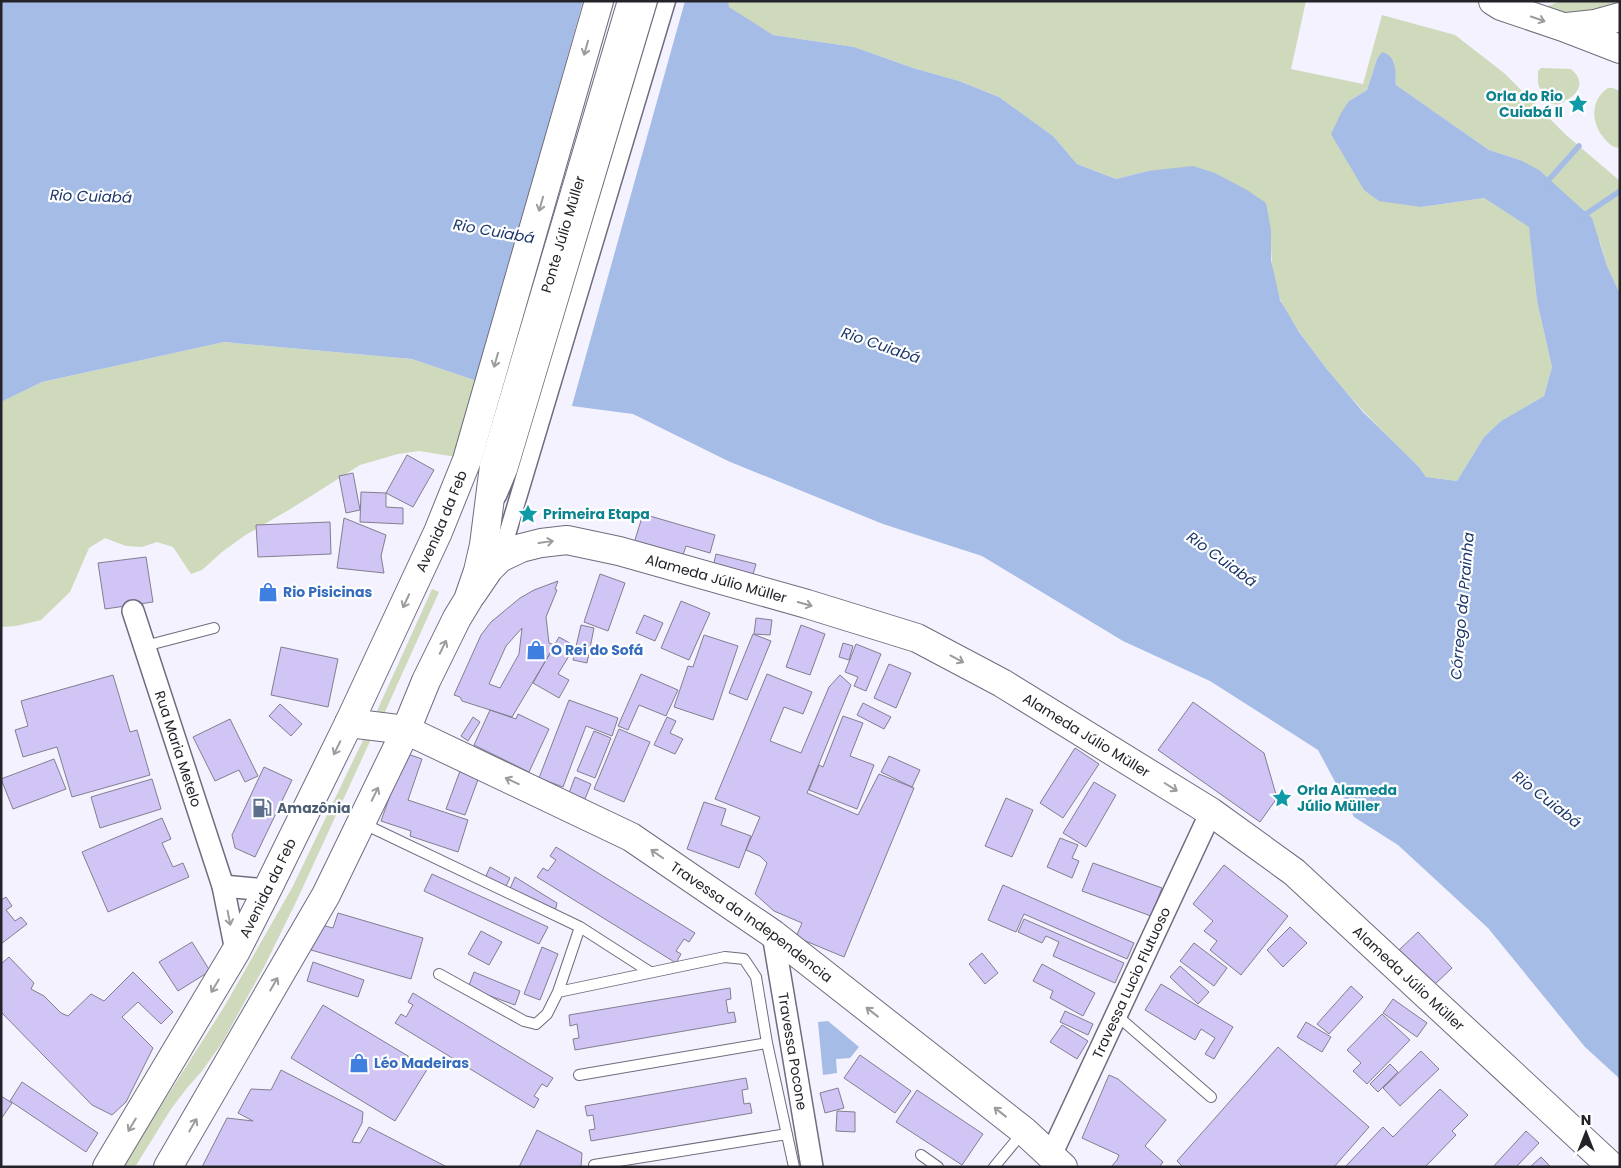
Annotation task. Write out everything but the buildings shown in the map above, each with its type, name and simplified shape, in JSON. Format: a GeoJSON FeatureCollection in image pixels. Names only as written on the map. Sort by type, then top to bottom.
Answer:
{"type":"FeatureCollection","features":[{"type":"Feature","properties":{"kind":"main road","name":"Ponte Júlio Müller"},"geometry":{"type":"LineString","coordinates":[[467,460],[599,1]]}},
{"type":"Feature","properties":{"kind":"main road","name":"Ponte Júlio Müller"},"geometry":{"type":"LineString","coordinates":[[502,468],[632,1]]}},
{"type":"Feature","properties":{"kind":"main road"},"geometry":{"type":"LineString","coordinates":[[1493,1],[1501,6],[1563,27],[1620,50]]}},
{"type":"Feature","properties":{"kind":"main road"},"geometry":{"type":"LineString","coordinates":[[1563,27],[1595,24],[1620,17]]}},
{"type":"Feature","properties":{"kind":"main road","name":"Avenida da Feb"},"geometry":{"type":"LineString","coordinates":[[107,1167],[236,951],[349,723],[438,532],[467,460]]}},
{"type":"Feature","properties":{"kind":"main road"},"geometry":{"type":"LineString","coordinates":[[168,1167],[326,895],[406,730],[426,681],[468,600],[478,571],[488,521],[502,468]]}},
{"type":"Feature","properties":{"kind":"main road","name":"Alameda Júlio Müller"},"geometry":{"type":"LineString","coordinates":[[468,600],[500,558],[521,548],[567,540],[619,551],[798,601],[917,638],[1002,683],[1211,812],[1294,872],[1612,1167]]}},
{"type":"Feature","properties":{"kind":"main road","name":"Travessa da Independencia"},"geometry":{"type":"LineString","coordinates":[[349,723],[406,730],[631,837],[773,934],[1024,1131],[1057,1161]]}},
{"type":"Feature","properties":{"kind":"street"},"geometry":{"type":"LineString","coordinates":[[502,468],[649,1]]}},
{"type":"Feature","properties":{"kind":"street"},"geometry":{"type":"LineString","coordinates":[[500,558],[667,1]]}},
{"type":"Feature","properties":{"kind":"street","name":"Rua Maria Metelo"},"geometry":{"type":"LineString","coordinates":[[133,611],[223,886],[236,951]]}},
{"type":"Feature","properties":{"kind":"street","name":"Travessa Lucio Flutuoso"},"geometry":{"type":"LineString","coordinates":[[1057,1161],[1116,1014],[1211,812]]}},
{"type":"Feature","properties":{"kind":"street"},"geometry":{"type":"LineString","coordinates":[[223,886],[267,890]]}},
{"type":"Feature","properties":{"kind":"street","name":"Travessa Pocone"},"geometry":{"type":"LineString","coordinates":[[773,934],[812,1167]]}},
{"type":"Feature","properties":{"kind":"lane"},"geometry":{"type":"LineString","coordinates":[[145,646],[214,628]]}},
{"type":"Feature","properties":{"kind":"lane"},"geometry":{"type":"LineString","coordinates":[[361,823],[580,927],[650,972]]}},
{"type":"Feature","properties":{"kind":"lane"},"geometry":{"type":"LineString","coordinates":[[439,974],[524,1021],[536,1024],[547,1014],[558,992],[580,927]]}},
{"type":"Feature","properties":{"kind":"lane"},"geometry":{"type":"LineString","coordinates":[[558,992],[725,957],[744,959],[756,977],[767,1043],[794,1167]]}},
{"type":"Feature","properties":{"kind":"lane"},"geometry":{"type":"LineString","coordinates":[[1116,1014],[1211,1097]]}},
{"type":"Feature","properties":{"kind":"lane"},"geometry":{"type":"LineString","coordinates":[[579,1075],[767,1043]]}},
{"type":"Feature","properties":{"kind":"lane"},"geometry":{"type":"LineString","coordinates":[[994,1167],[1024,1131]]}},
{"type":"Feature","properties":{"kind":"lane"},"geometry":{"type":"LineString","coordinates":[[594,1165],[787,1134]]}},
{"type":"Feature","properties":{"kind":"lane"},"geometry":{"type":"LineString","coordinates":[[921,1155],[938,1167]]}},
{"type":"Feature","properties":{"kind":"green space"},"geometry":{"type":"Polygon","coordinates":[[[728,1],[1306,1],[1291,69],[1363,84],[1382,15],[1455,35],[1504,73],[1566,135],[1620,181],[1620,294],[1607,266],[1600,242],[1520,160],[1489,150],[1396,85],[1394,61],[1377,59],[1367,90],[1349,101],[1351,167],[1364,190],[1421,207],[1484,198],[1530,227],[1537,301],[1552,367],[1544,396],[1501,421],[1484,437],[1457,481],[1426,477],[1419,467],[1351,397],[1300,334],[1281,301],[1275,284],[1271,230],[1148,171],[1116,179],[1077,164],[1053,136],[999,97],[959,81],[913,68],[854,47],[773,35],[728,7],[728,1]]]}},
{"type":"Feature","properties":{"kind":"green space"},"geometry":{"type":"Polygon","coordinates":[[[1560,1],[1620,1],[1620,38],[1521,12],[1560,1]]]}},
{"type":"Feature","properties":{"kind":"green space"},"geometry":{"type":"Polygon","coordinates":[[[1541,68],[1571,69],[1577,75],[1579,81],[1577,91],[1569,99],[1557,105],[1544,102],[1538,83],[1538,71],[1541,68]]]}},
{"type":"Feature","properties":{"kind":"green space"},"geometry":{"type":"Polygon","coordinates":[[[1608,88],[1620,91],[1620,148],[1613,146],[1606,140],[1600,132],[1595,119],[1595,105],[1602,93],[1608,88]]]}},
{"type":"Feature","properties":{"kind":"green space"},"geometry":{"type":"Polygon","coordinates":[[[224,342],[412,359],[477,381],[456,457],[419,451],[398,454],[360,465],[244,536],[202,570],[191,574],[173,547],[157,542],[142,547],[126,546],[105,538],[89,548],[70,592],[41,620],[16,626],[1,627],[1,402],[42,382],[224,342]]]}},
{"type":"Feature","properties":{"kind":"green space"},"geometry":{"type":"Polygon","coordinates":[[[432,589],[439,592],[384,714],[377,711],[432,589]]]}},
{"type":"Feature","properties":{"kind":"green space"},"geometry":{"type":"Polygon","coordinates":[[[365,736],[372,737],[297,900],[265,965],[222,1043],[171,1109],[135,1167],[122,1167],[224,1007],[293,886],[365,736]]]}},
{"type":"Feature","properties":{"kind":"water"},"geometry":{"type":"Polygon","coordinates":[[[1,1],[728,1],[729,7],[773,35],[854,47],[913,68],[959,81],[999,97],[1053,136],[1077,164],[1116,179],[1148,171],[1193,166],[1215,173],[1247,190],[1266,203],[1271,230],[1271,260],[1280,300],[1299,332],[1363,412],[1419,467],[1426,477],[1457,481],[1484,437],[1501,421],[1544,396],[1552,367],[1537,301],[1529,227],[1484,198],[1421,207],[1379,201],[1364,190],[1331,134],[1349,101],[1367,90],[1377,59],[1382,52],[1387,54],[1395,65],[1396,85],[1489,150],[1520,160],[1539,170],[1592,218],[1607,266],[1620,294],[1620,1079],[1585,1047],[1488,928],[1398,845],[1354,817],[1318,750],[1210,681],[1123,641],[982,556],[883,524],[728,461],[633,414],[572,406],[477,381],[412,359],[224,342],[42,382],[1,402],[1,1]]]}},
{"type":"Feature","properties":{"kind":"water"},"geometry":{"type":"Polygon","coordinates":[[[828,1021],[859,1047],[850,1058],[836,1059],[837,1073],[823,1075],[818,1022],[828,1021]]]}},
{"type":"Feature","properties":{"kind":"pier"},"geometry":{"type":"Polygon","coordinates":[[[583,1],[685,1],[571,409],[476,383],[583,1]]]}},
{"type":"Feature","properties":{"kind":"waterway"},"geometry":{"type":"LineString","coordinates":[[1545,184],[1579,146]]}},
{"type":"Feature","properties":{"kind":"waterway"},"geometry":{"type":"LineString","coordinates":[[1580,218],[1620,191]]}},
{"type":"Feature","properties":{"kind":"place","name":"Orla do Rio Cuiabá II"},"geometry":{"type":"Point","coordinates":[1578,104]}},
{"type":"Feature","properties":{"kind":"place","name":"Primeira Etapa"},"geometry":{"type":"Point","coordinates":[528,514]}},
{"type":"Feature","properties":{"kind":"place","name":"Rio Pisicinas"},"geometry":{"type":"Point","coordinates":[268,592]}},
{"type":"Feature","properties":{"kind":"place","name":"O Rei do Sofá"},"geometry":{"type":"Point","coordinates":[536,650]}},
{"type":"Feature","properties":{"kind":"place","name":"Orla Alameda Júlio Müller"},"geometry":{"type":"Point","coordinates":[1282,798]}},
{"type":"Feature","properties":{"kind":"place","name":"Amazônia"},"geometry":{"type":"Point","coordinates":[262,808]}},
{"type":"Feature","properties":{"kind":"place","name":"Léo Madeiras"},"geometry":{"type":"Point","coordinates":[359,1063]}},
{"type":"Feature","properties":{"kind":"water label","name":"Rio Cuiabá"},"geometry":{"type":"Point","coordinates":[91,196]}},
{"type":"Feature","properties":{"kind":"water label","name":"Rio Cuiabá"},"geometry":{"type":"Point","coordinates":[494,231]}},
{"type":"Feature","properties":{"kind":"water label","name":"Rio Cuiabá"},"geometry":{"type":"Point","coordinates":[881,345]}},
{"type":"Feature","properties":{"kind":"water label","name":"Rio Cuiabá"},"geometry":{"type":"Point","coordinates":[1222,559]}},
{"type":"Feature","properties":{"kind":"water label","name":"Córrego da Prainha"},"geometry":{"type":"Point","coordinates":[1462,606]}},
{"type":"Feature","properties":{"kind":"water label","name":"Rio Cuiabá"},"geometry":{"type":"Point","coordinates":[1547,799]}}]}
